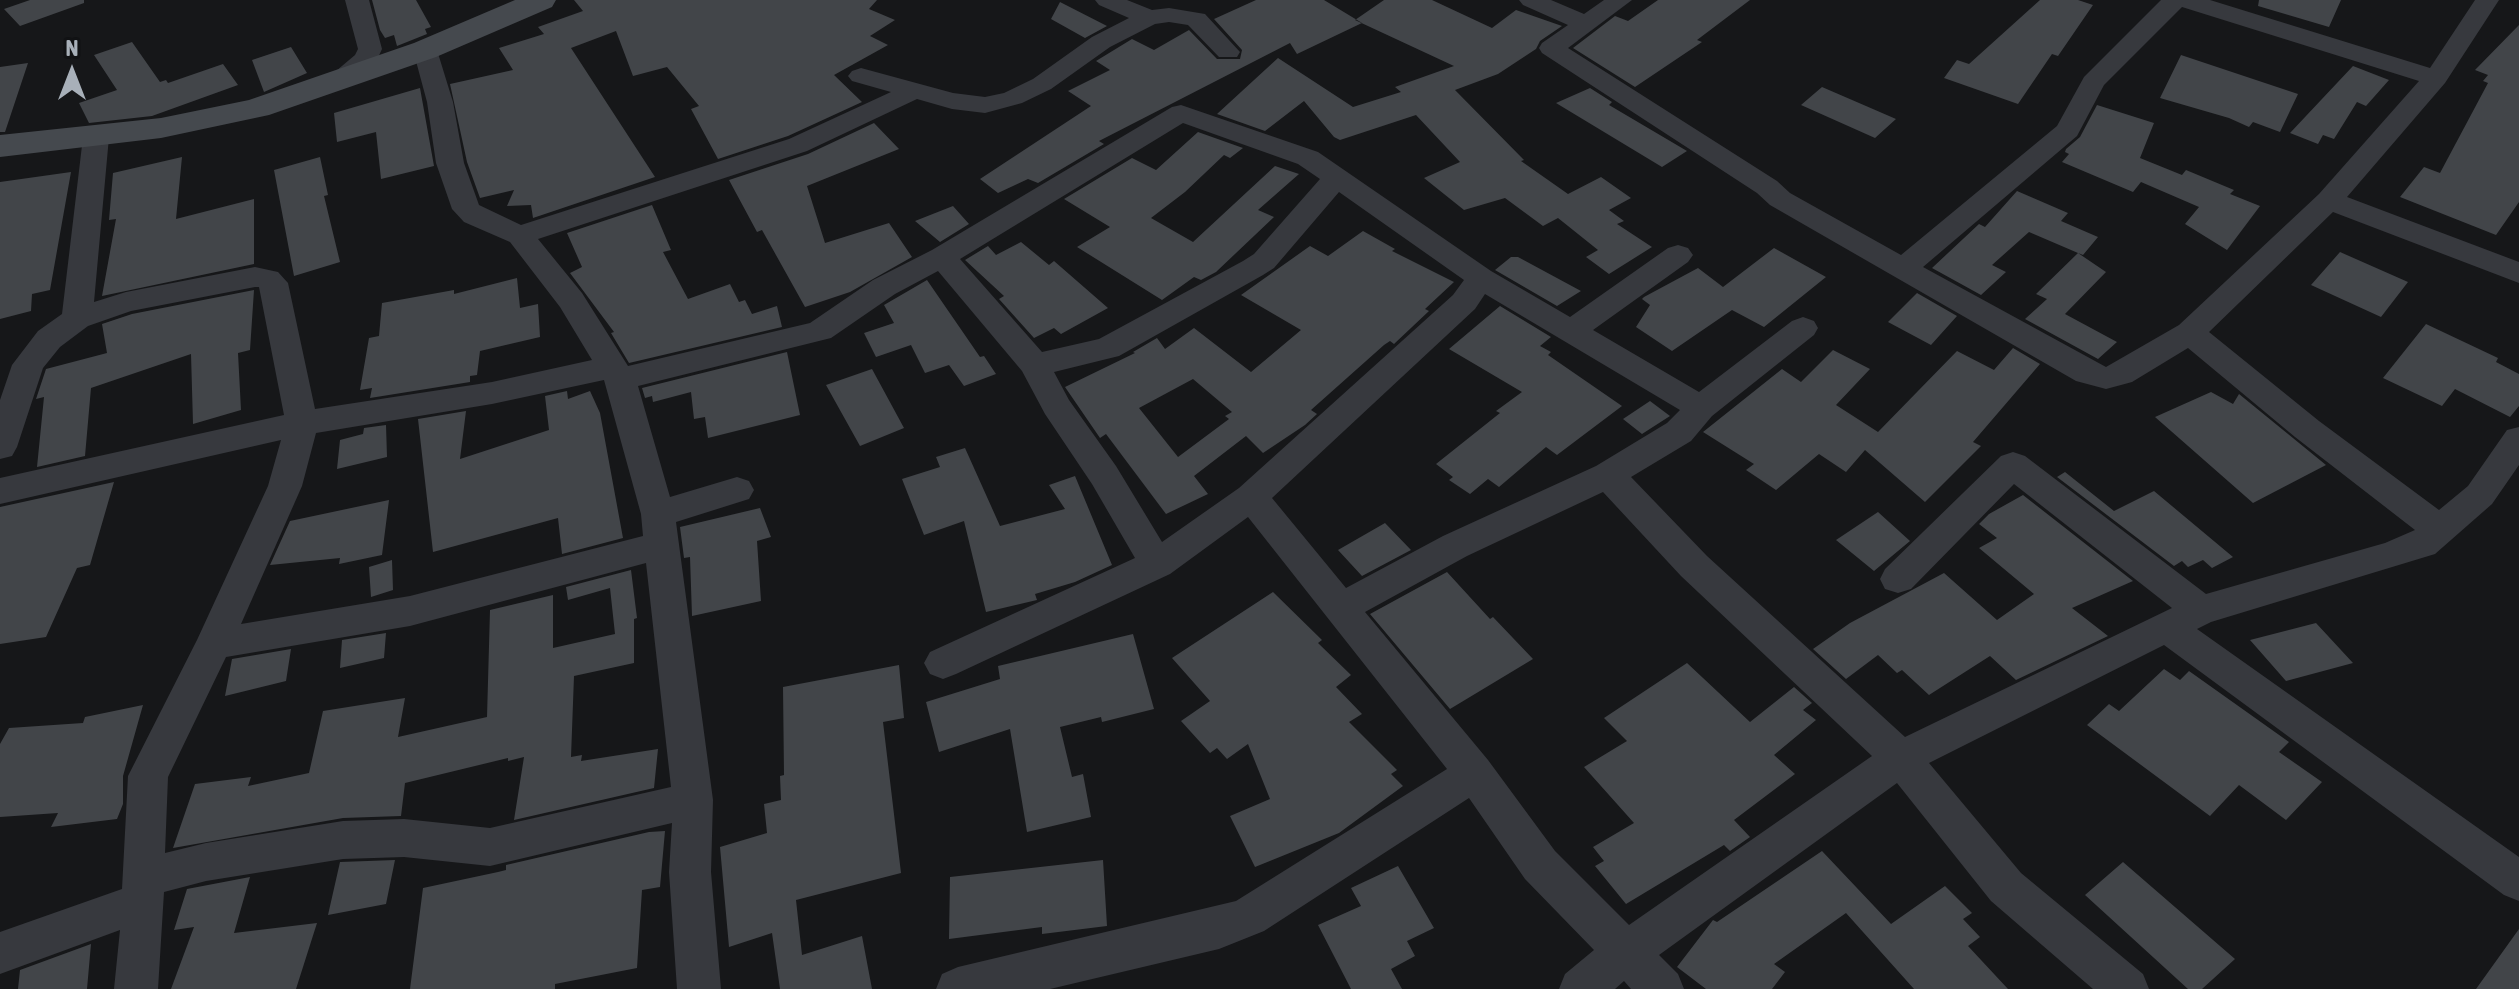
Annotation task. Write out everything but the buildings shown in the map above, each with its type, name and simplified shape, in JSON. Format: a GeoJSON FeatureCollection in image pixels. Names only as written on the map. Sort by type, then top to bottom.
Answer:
{"type":"FeatureCollection","features":[{"type":"Feature","properties":{"kind":"main road"},"geometry":{"type":"LineString","coordinates":[[0,146],[96,137],[257,108],[425,50],[541,0]]}},
{"type":"Feature","properties":{"kind":"street"},"geometry":{"type":"LineString","coordinates":[[336,82],[366,59],[370,49],[357,0]]}},
{"type":"Feature","properties":{"kind":"street"},"geometry":{"type":"LineString","coordinates":[[1107,0],[1149,18]]}},
{"type":"Feature","properties":{"kind":"street"},"geometry":{"type":"LineString","coordinates":[[1531,0],[1586,24]]}},
{"type":"Feature","properties":{"kind":"street"},"geometry":{"type":"LineString","coordinates":[[1620,0],[1551,48],[1767,187],[1780,199],[2087,373],[2106,378],[2121,374],[2190,333],[2329,200],[2436,78],[2487,0]]}},
{"type":"Feature","properties":{"kind":"street"},"geometry":{"type":"LineString","coordinates":[[1902,270],[2068,130],[2093,82],[2175,0]]}},
{"type":"Feature","properties":{"kind":"street"},"geometry":{"type":"LineString","coordinates":[[2185,0],[2213,4],[2436,78]]}},
{"type":"Feature","properties":{"kind":"street"},"geometry":{"type":"LineString","coordinates":[[861,76],[970,104],[985,105],[1013,98],[1042,84],[1101,42],[1149,18],[1169,15],[1196,19],[1228,52]]}},
{"type":"Feature","properties":{"kind":"street"},"geometry":{"type":"LineString","coordinates":[[425,50],[440,102],[450,163],[466,209],[474,216],[520,235],[571,300],[616,373],[658,530],[693,800],[690,872],[699,989]]}},
{"type":"Feature","properties":{"kind":"street"},"geometry":{"type":"LineString","coordinates":[[520,235],[798,145],[916,90]]}},
{"type":"Feature","properties":{"kind":"street"},"geometry":{"type":"LineString","coordinates":[[0,491],[302,423],[616,373],[820,331],[884,287],[942,257],[1181,113],[1308,158],[1481,278],[1701,408]]}},
{"type":"Feature","properties":{"kind":"street"},"geometry":{"type":"LineString","coordinates":[[77,319],[96,137]]}},
{"type":"Feature","properties":{"kind":"street"},"geometry":{"type":"LineString","coordinates":[[1035,365],[1108,348],[1253,268],[1264,261],[1335,179]]}},
{"type":"Feature","properties":{"kind":"street"},"geometry":{"type":"LineString","coordinates":[[2329,200],[2519,273]]}},
{"type":"Feature","properties":{"kind":"street"},"geometry":{"type":"LineString","coordinates":[[1571,331],[1678,255]]}},
{"type":"Feature","properties":{"kind":"street"},"geometry":{"type":"LineString","coordinates":[[942,257],[1035,365],[1056,406],[1104,475],[1157,564]]}},
{"type":"Feature","properties":{"kind":"street"},"geometry":{"type":"LineString","coordinates":[[0,447],[28,365],[49,339],[77,319],[126,302],[255,277],[273,283],[302,423],[285,486],[214,644],[148,776],[136,989]]}},
{"type":"Feature","properties":{"kind":"street"},"geometry":{"type":"LineString","coordinates":[[943,663],[1157,564],[1251,497],[1464,302],[1481,278]]}},
{"type":"Feature","properties":{"kind":"street"},"geometry":{"type":"LineString","coordinates":[[1342,607],[1455,546],[1608,475],[1679,432],[1701,408],[1803,328]]}},
{"type":"Feature","properties":{"kind":"street"},"geometry":{"type":"LineString","coordinates":[[2190,333],[2307,429],[2440,530]]}},
{"type":"Feature","properties":{"kind":"street"},"geometry":{"type":"LineString","coordinates":[[1581,989],[1625,953],[1901,758],[2185,619],[2423,544],[2480,495],[2519,439]]}},
{"type":"Feature","properties":{"kind":"street"},"geometry":{"type":"LineString","coordinates":[[1898,579],[2013,465],[2185,619],[2519,881]]}},
{"type":"Feature","properties":{"kind":"street"},"geometry":{"type":"LineString","coordinates":[[1608,475],[1694,566],[1901,758],[2006,887],[2127,989]]}},
{"type":"Feature","properties":{"kind":"street"},"geometry":{"type":"LineString","coordinates":[[214,644],[410,611],[658,530],[737,490]]}},
{"type":"Feature","properties":{"kind":"street"},"geometry":{"type":"LineString","coordinates":[[1251,497],[1474,773],[1540,865],[1662,989]]}},
{"type":"Feature","properties":{"kind":"street"},"geometry":{"type":"LineString","coordinates":[[958,989],[1219,928],[1249,917],[1474,773]]}},
{"type":"Feature","properties":{"kind":"street"},"geometry":{"type":"LineString","coordinates":[[0,953],[206,862],[343,840],[404,838],[490,847],[693,800]]}}]}
